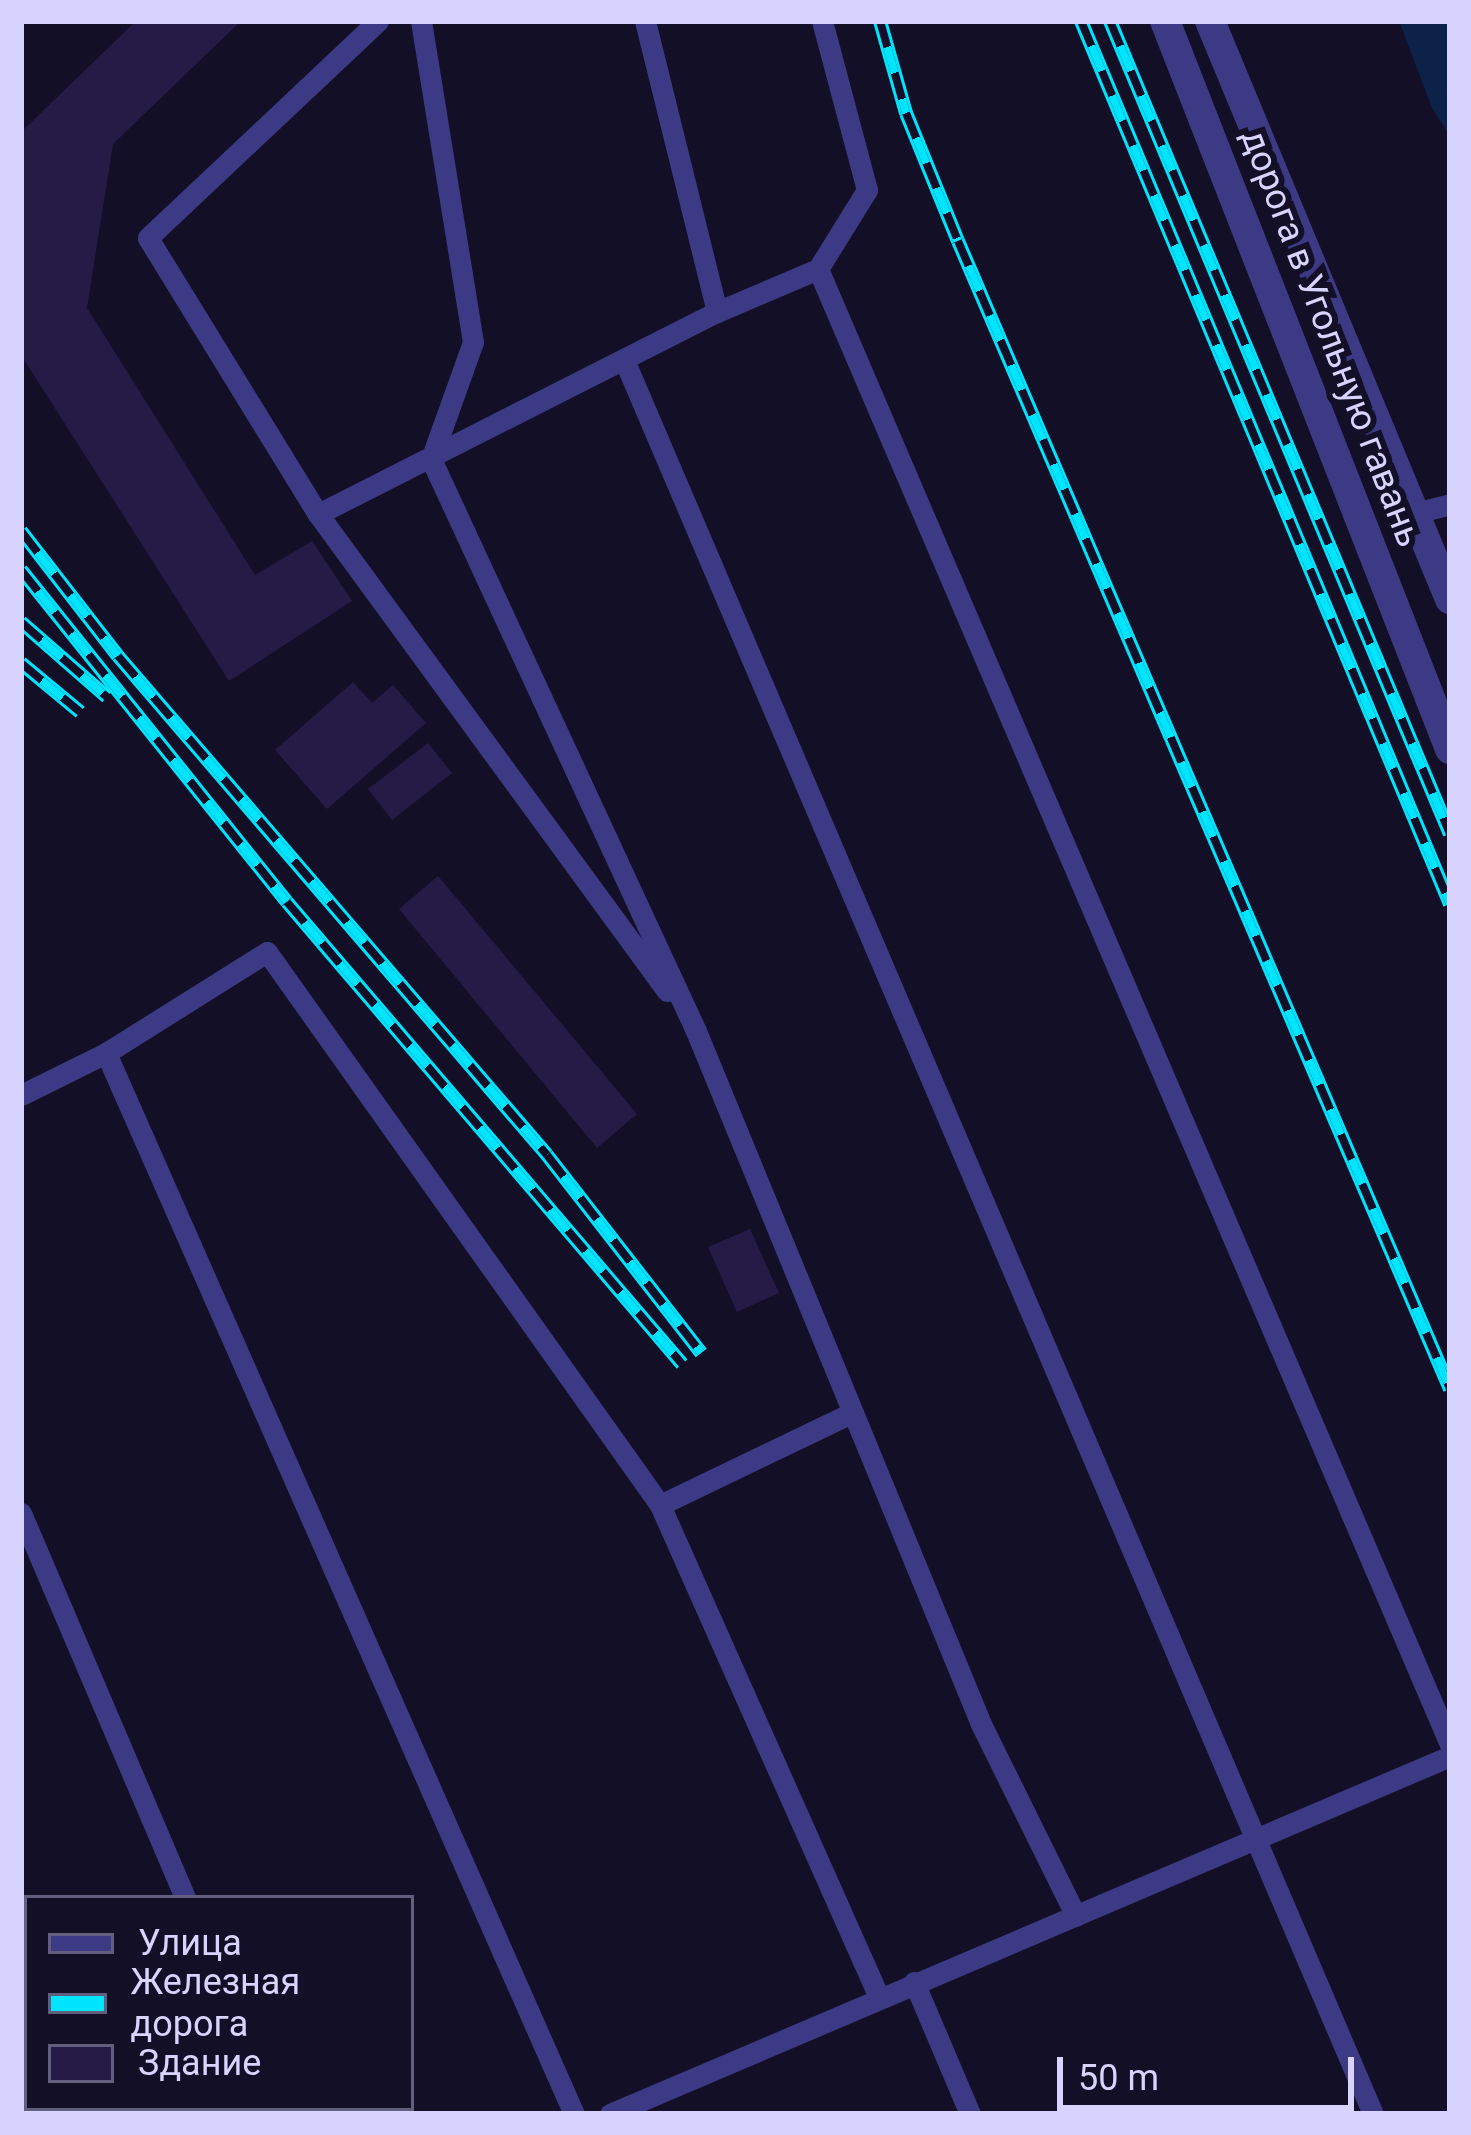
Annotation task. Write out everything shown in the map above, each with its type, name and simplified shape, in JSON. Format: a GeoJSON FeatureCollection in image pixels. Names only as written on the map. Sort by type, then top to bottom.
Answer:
{"type":"FeatureCollection","features":[{"type":"Feature","properties":{"kind":"street","name":"дорога в Угольную гавань"},"geometry":{"type":"LineString","coordinates":[[1165,21],[1450,749]]}},
{"type":"Feature","properties":{"kind":"street","name":"дорога в Угольную гавань"},"geometry":{"type":"LineString","coordinates":[[1210,21],[1450,598]]}},
{"type":"Feature","properties":{"kind":"lane"},"geometry":{"type":"LineString","coordinates":[[378,21],[148,238],[318,514],[696,1030]]}},
{"type":"Feature","properties":{"kind":"lane"},"geometry":{"type":"LineString","coordinates":[[421,21],[473,342],[431,459],[696,1030],[981,1724],[1076,1916]]}},
{"type":"Feature","properties":{"kind":"lane"},"geometry":{"type":"LineString","coordinates":[[645,21],[717,312]]}},
{"type":"Feature","properties":{"kind":"lane"},"geometry":{"type":"LineString","coordinates":[[318,514],[717,312],[818,269],[867,190],[822,21]]}},
{"type":"Feature","properties":{"kind":"lane"},"geometry":{"type":"LineString","coordinates":[[818,269],[1450,1744]]}},
{"type":"Feature","properties":{"kind":"lane"},"geometry":{"type":"LineString","coordinates":[[625,362],[1373,2114]]}},
{"type":"Feature","properties":{"kind":"lane"},"geometry":{"type":"LineString","coordinates":[[1414,513],[1450,503]]}},
{"type":"Feature","properties":{"kind":"lane"},"geometry":{"type":"LineString","coordinates":[[21,1095],[106,1053],[267,952],[660,1505],[879,1997]]}},
{"type":"Feature","properties":{"kind":"lane"},"geometry":{"type":"LineString","coordinates":[[106,1053],[574,2114]]}},
{"type":"Feature","properties":{"kind":"lane"},"geometry":{"type":"LineString","coordinates":[[660,1505],[853,1412]]}},
{"type":"Feature","properties":{"kind":"lane"},"geometry":{"type":"LineString","coordinates":[[21,1513],[184,1895]]}},
{"type":"Feature","properties":{"kind":"lane"},"geometry":{"type":"LineString","coordinates":[[610,2114],[1450,1756]]}},
{"type":"Feature","properties":{"kind":"lane"},"geometry":{"type":"LineString","coordinates":[[914,1982],[970,2114]]}},
{"type":"Feature","properties":{"kind":"water"},"geometry":{"type":"Polygon","coordinates":[[[1399,21],[1450,21],[1450,136],[1432,108],[1399,21]]]}},
{"type":"Feature","properties":{"kind":"building"},"geometry":{"type":"Polygon","coordinates":[[[136,21],[241,21],[113,144],[87,308],[255,575],[312,541],[352,601],[229,681],[21,355],[21,132],[136,21]]]}},
{"type":"Feature","properties":{"kind":"building"},"geometry":{"type":"Polygon","coordinates":[[[353,682],[372,703],[393,685],[426,723],[327,809],[275,750],[353,682]]]}},
{"type":"Feature","properties":{"kind":"building"},"geometry":{"type":"Polygon","coordinates":[[[428,743],[452,773],[392,820],[368,789],[428,743]]]}},
{"type":"Feature","properties":{"kind":"building"},"geometry":{"type":"Polygon","coordinates":[[[438,876],[637,1114],[597,1148],[399,909],[438,876]]]}},
{"type":"Feature","properties":{"kind":"building"},"geometry":{"type":"Polygon","coordinates":[[[750,1229],[779,1293],[737,1312],[708,1247],[750,1229]]]}},
{"type":"Feature","properties":{"kind":"railway"},"geometry":{"type":"LineString","coordinates":[[880,21],[906,113],[958,241],[1450,1389]]}},
{"type":"Feature","properties":{"kind":"railway"},"geometry":{"type":"LineString","coordinates":[[1081,21],[1450,904]]}},
{"type":"Feature","properties":{"kind":"railway"},"geometry":{"type":"LineString","coordinates":[[1110,21],[1450,834]]}},
{"type":"Feature","properties":{"kind":"railway"},"geometry":{"type":"LineString","coordinates":[[21,531],[118,656],[547,1155],[701,1353]]}},
{"type":"Feature","properties":{"kind":"railway"},"geometry":{"type":"LineString","coordinates":[[21,570],[287,902],[682,1364]]}},
{"type":"Feature","properties":{"kind":"railway"},"geometry":{"type":"LineString","coordinates":[[21,622],[107,697]]}},
{"type":"Feature","properties":{"kind":"railway"},"geometry":{"type":"LineString","coordinates":[[21,663],[80,712]]}}]}
